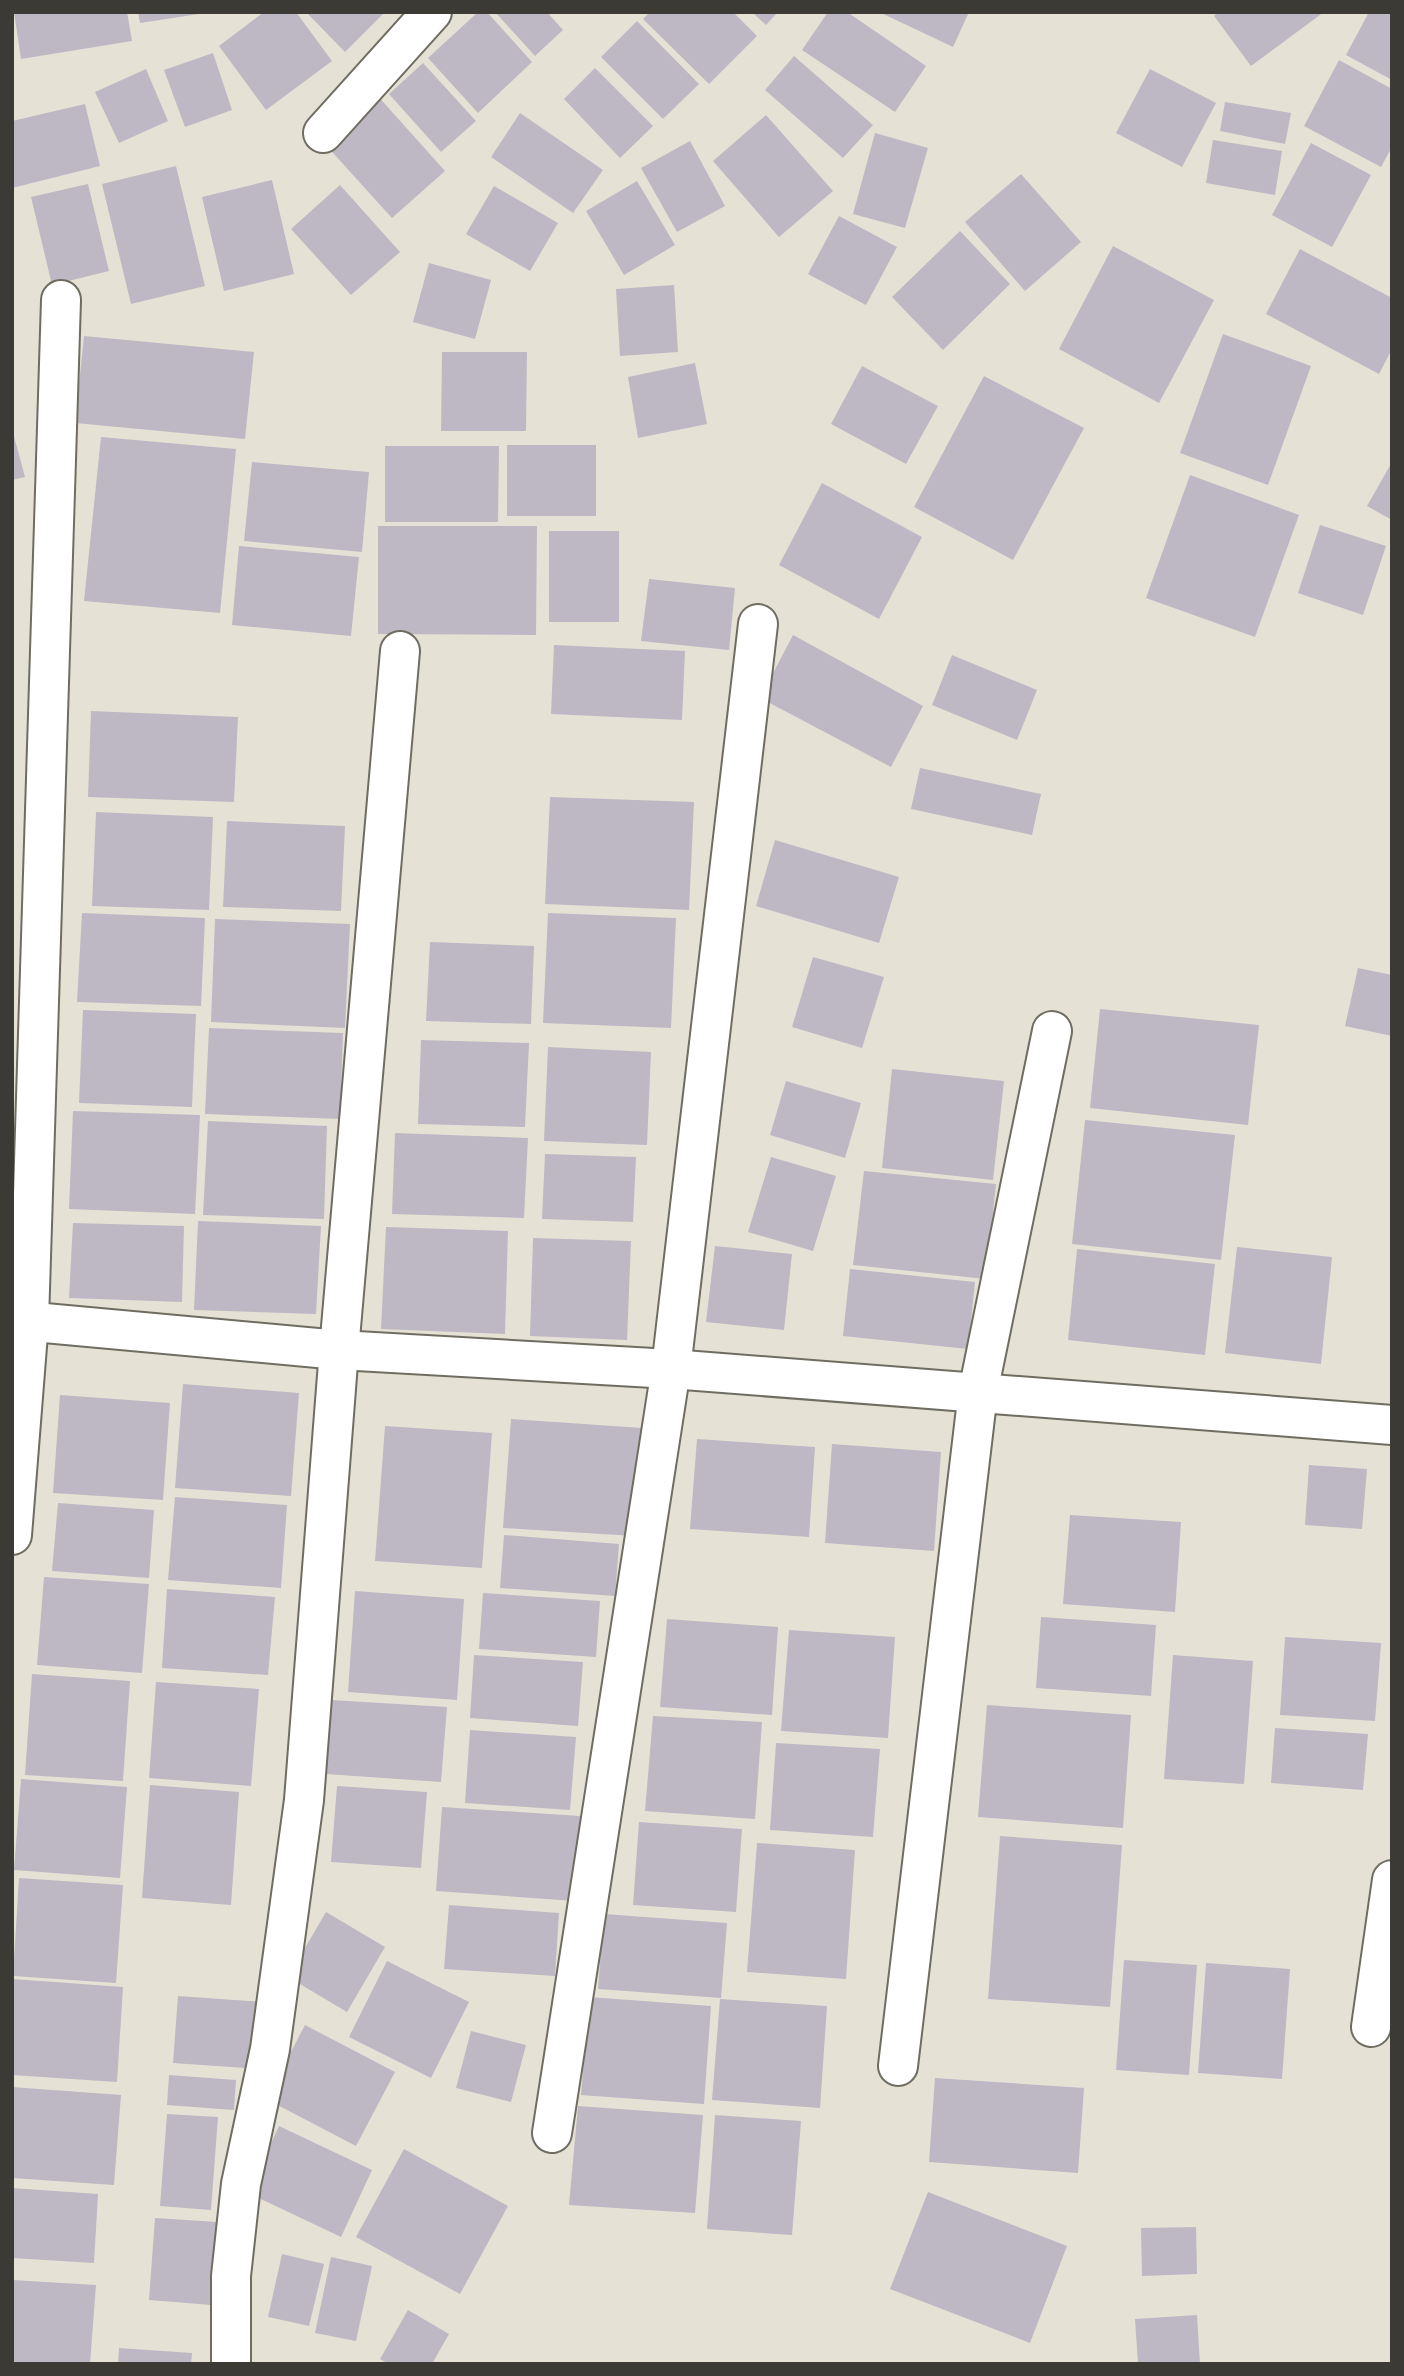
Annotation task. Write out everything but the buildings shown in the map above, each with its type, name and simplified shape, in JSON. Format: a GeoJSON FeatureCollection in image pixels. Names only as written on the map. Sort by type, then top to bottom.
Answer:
{"type":"FeatureCollection","features":[{"type":"Feature","properties":{"kind":"street"},"geometry":{"type":"LineString","coordinates":[[323,133],[432,12]]}},
{"type":"Feature","properties":{"kind":"street"},"geometry":{"type":"LineString","coordinates":[[12,1535],[61,300]]}},
{"type":"Feature","properties":{"kind":"street"},"geometry":{"type":"LineString","coordinates":[[552,2133],[671,1369],[758,624]]}},
{"type":"Feature","properties":{"kind":"street"},"geometry":{"type":"LineString","coordinates":[[231,2364],[231,2276],[241,2184],[270,2049],[304,1800],[339,1350],[400,651]]}},
{"type":"Feature","properties":{"kind":"street"},"geometry":{"type":"LineString","coordinates":[[898,2066],[978,1392],[1052,1031]]}},
{"type":"Feature","properties":{"kind":"street"},"geometry":{"type":"LineString","coordinates":[[20,1321],[339,1350],[671,1369],[1392,1425]]}},
{"type":"Feature","properties":{"kind":"street"},"geometry":{"type":"LineString","coordinates":[[1371,2027],[1392,1880]]}}]}
